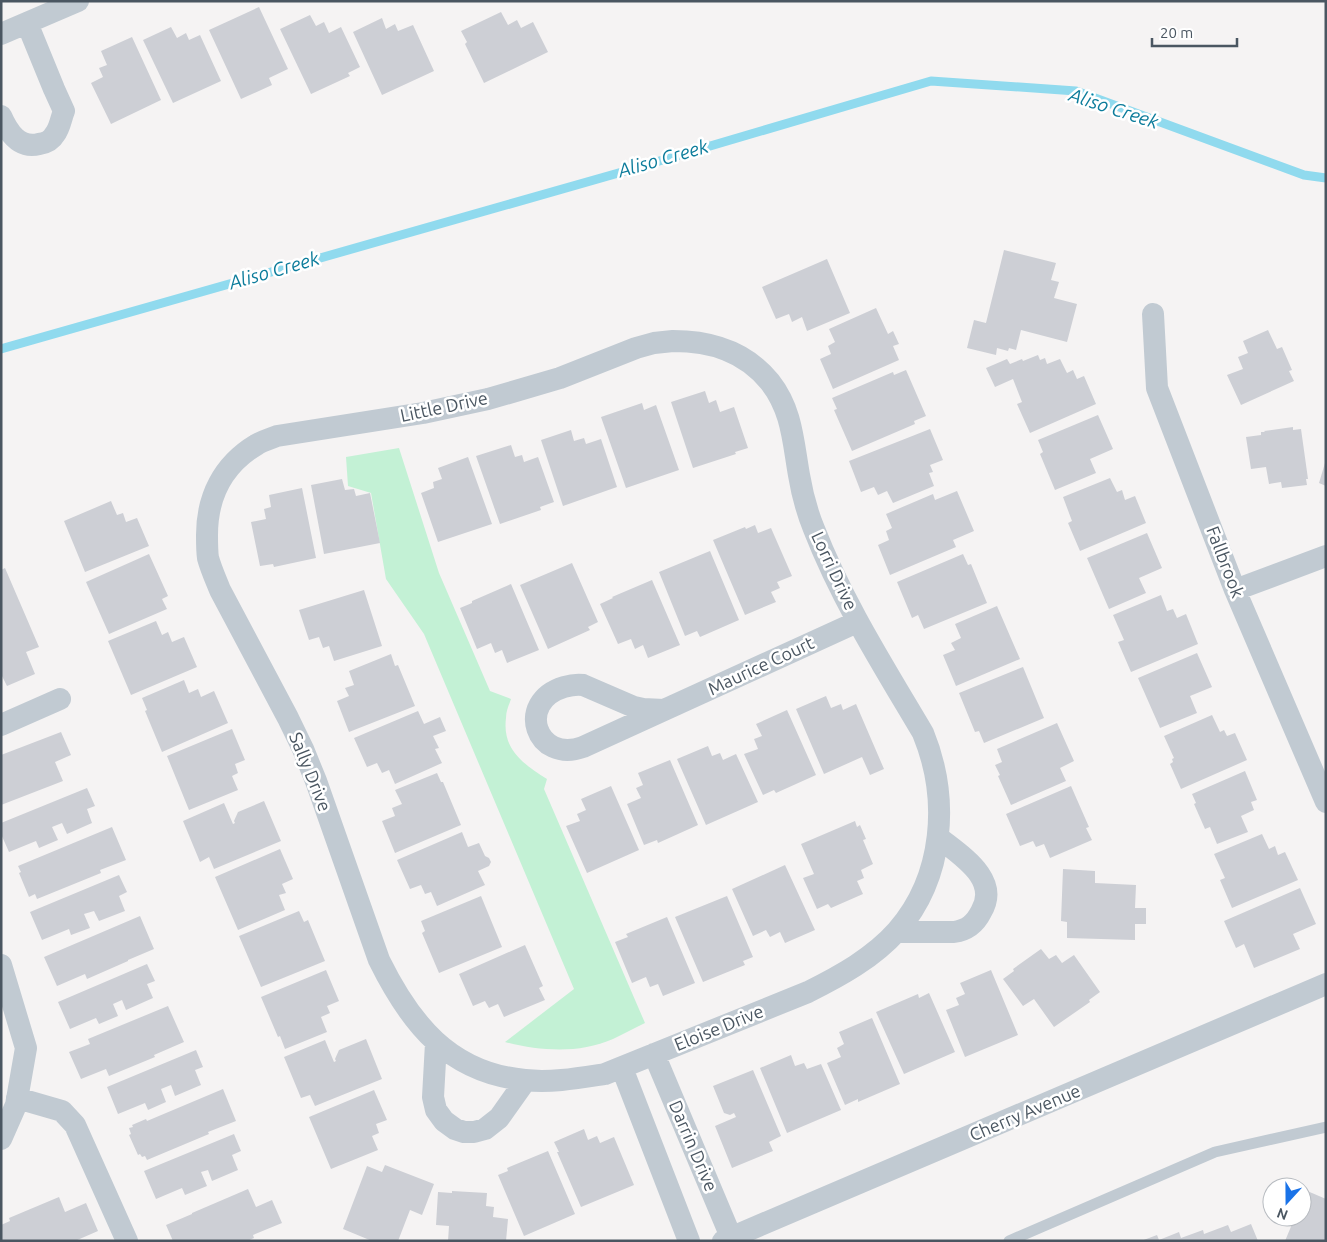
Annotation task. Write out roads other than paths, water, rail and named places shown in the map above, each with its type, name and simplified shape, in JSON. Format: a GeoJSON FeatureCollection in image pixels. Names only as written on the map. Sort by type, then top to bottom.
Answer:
{"type":"FeatureCollection","features":[{"type":"Feature","properties":{"kind":"street"},"geometry":{"type":"LineString","coordinates":[[1,34],[78,1]]}},
{"type":"Feature","properties":{"kind":"street"},"geometry":{"type":"LineString","coordinates":[[1,116],[7,129],[20,143],[33,146],[48,142],[57,133],[64,111],[27,23]]}},
{"type":"Feature","properties":{"kind":"street","name":"Fallbrook"},"geometry":{"type":"LineString","coordinates":[[1153,314],[1157,388],[1235,590],[1326,802]]}},
{"type":"Feature","properties":{"kind":"street","name":"Little Drive"},"geometry":{"type":"LineString","coordinates":[[213,495],[230,466],[257,444],[277,436],[423,413],[488,399],[560,378],[636,348],[654,343],[692,341]]}},
{"type":"Feature","properties":{"kind":"street","name":"Lorri Drive"},"geometry":{"type":"LineString","coordinates":[[692,341],[712,344],[732,352],[752,365],[769,381],[781,397],[789,418],[799,476],[806,506],[815,531],[857,622],[922,733],[930,751],[939,799],[939,826],[931,870],[923,892]]}},
{"type":"Feature","properties":{"kind":"street","name":"Sally Drive"},"geometry":{"type":"LineString","coordinates":[[213,495],[207,522],[208,556],[212,570],[220,590],[288,718],[316,780],[379,960],[401,1002],[417,1024],[436,1043],[458,1060],[480,1070]]}},
{"type":"Feature","properties":{"kind":"street"},"geometry":{"type":"LineString","coordinates":[[1235,590],[1326,556]]}},
{"type":"Feature","properties":{"kind":"street","name":"Maurice Court"},"geometry":{"type":"LineString","coordinates":[[664,710],[634,707],[583,685],[575,684],[548,694],[536,712],[535,723],[538,733],[545,742],[554,748],[573,750],[664,710],[857,622]]}},
{"type":"Feature","properties":{"kind":"street"},"geometry":{"type":"LineString","coordinates":[[1,725],[60,699]]}},
{"type":"Feature","properties":{"kind":"street"},"geometry":{"type":"LineString","coordinates":[[896,932],[954,932],[963,930],[971,926],[978,919],[984,908],[987,895],[985,883],[979,872],[938,837]]}},
{"type":"Feature","properties":{"kind":"street","name":"Eloise Drive"},"geometry":{"type":"LineString","coordinates":[[480,1070],[504,1077],[526,1080],[580,1078],[605,1074],[622,1068],[808,992],[854,966],[896,932],[912,911],[923,892]]}},
{"type":"Feature","properties":{"kind":"street"},"geometry":{"type":"LineString","coordinates":[[1,965],[26,1048],[18,1098],[1,1139]]}},
{"type":"Feature","properties":{"kind":"street","name":"Cherry Avenue"},"geometry":{"type":"LineString","coordinates":[[727,1239],[1326,984]]}},
{"type":"Feature","properties":{"kind":"street"},"geometry":{"type":"LineString","coordinates":[[436,1043],[433,1097],[436,1110],[444,1121],[455,1129],[464,1132],[485,1129],[499,1118],[526,1080]]}},
{"type":"Feature","properties":{"kind":"street","name":"Darrin Drive"},"geometry":{"type":"LineString","coordinates":[[654,1054],[727,1239]]}},
{"type":"Feature","properties":{"kind":"street","name":"Darrin Drive"},"geometry":{"type":"LineString","coordinates":[[622,1068],[689,1241]]}},
{"type":"Feature","properties":{"kind":"street"},"geometry":{"type":"LineString","coordinates":[[18,1098],[62,1111],[75,1125],[127,1241]]}},
{"type":"Feature","properties":{"kind":"lane"},"geometry":{"type":"LineString","coordinates":[[1009,1241],[1215,1152],[1326,1126]]}},
{"type":"Feature","properties":{"kind":"waterway","name":"Aliso Creek"},"geometry":{"type":"LineString","coordinates":[[1,349],[622,172],[931,81],[1076,91],[1304,175],[1326,178]]}}]}
